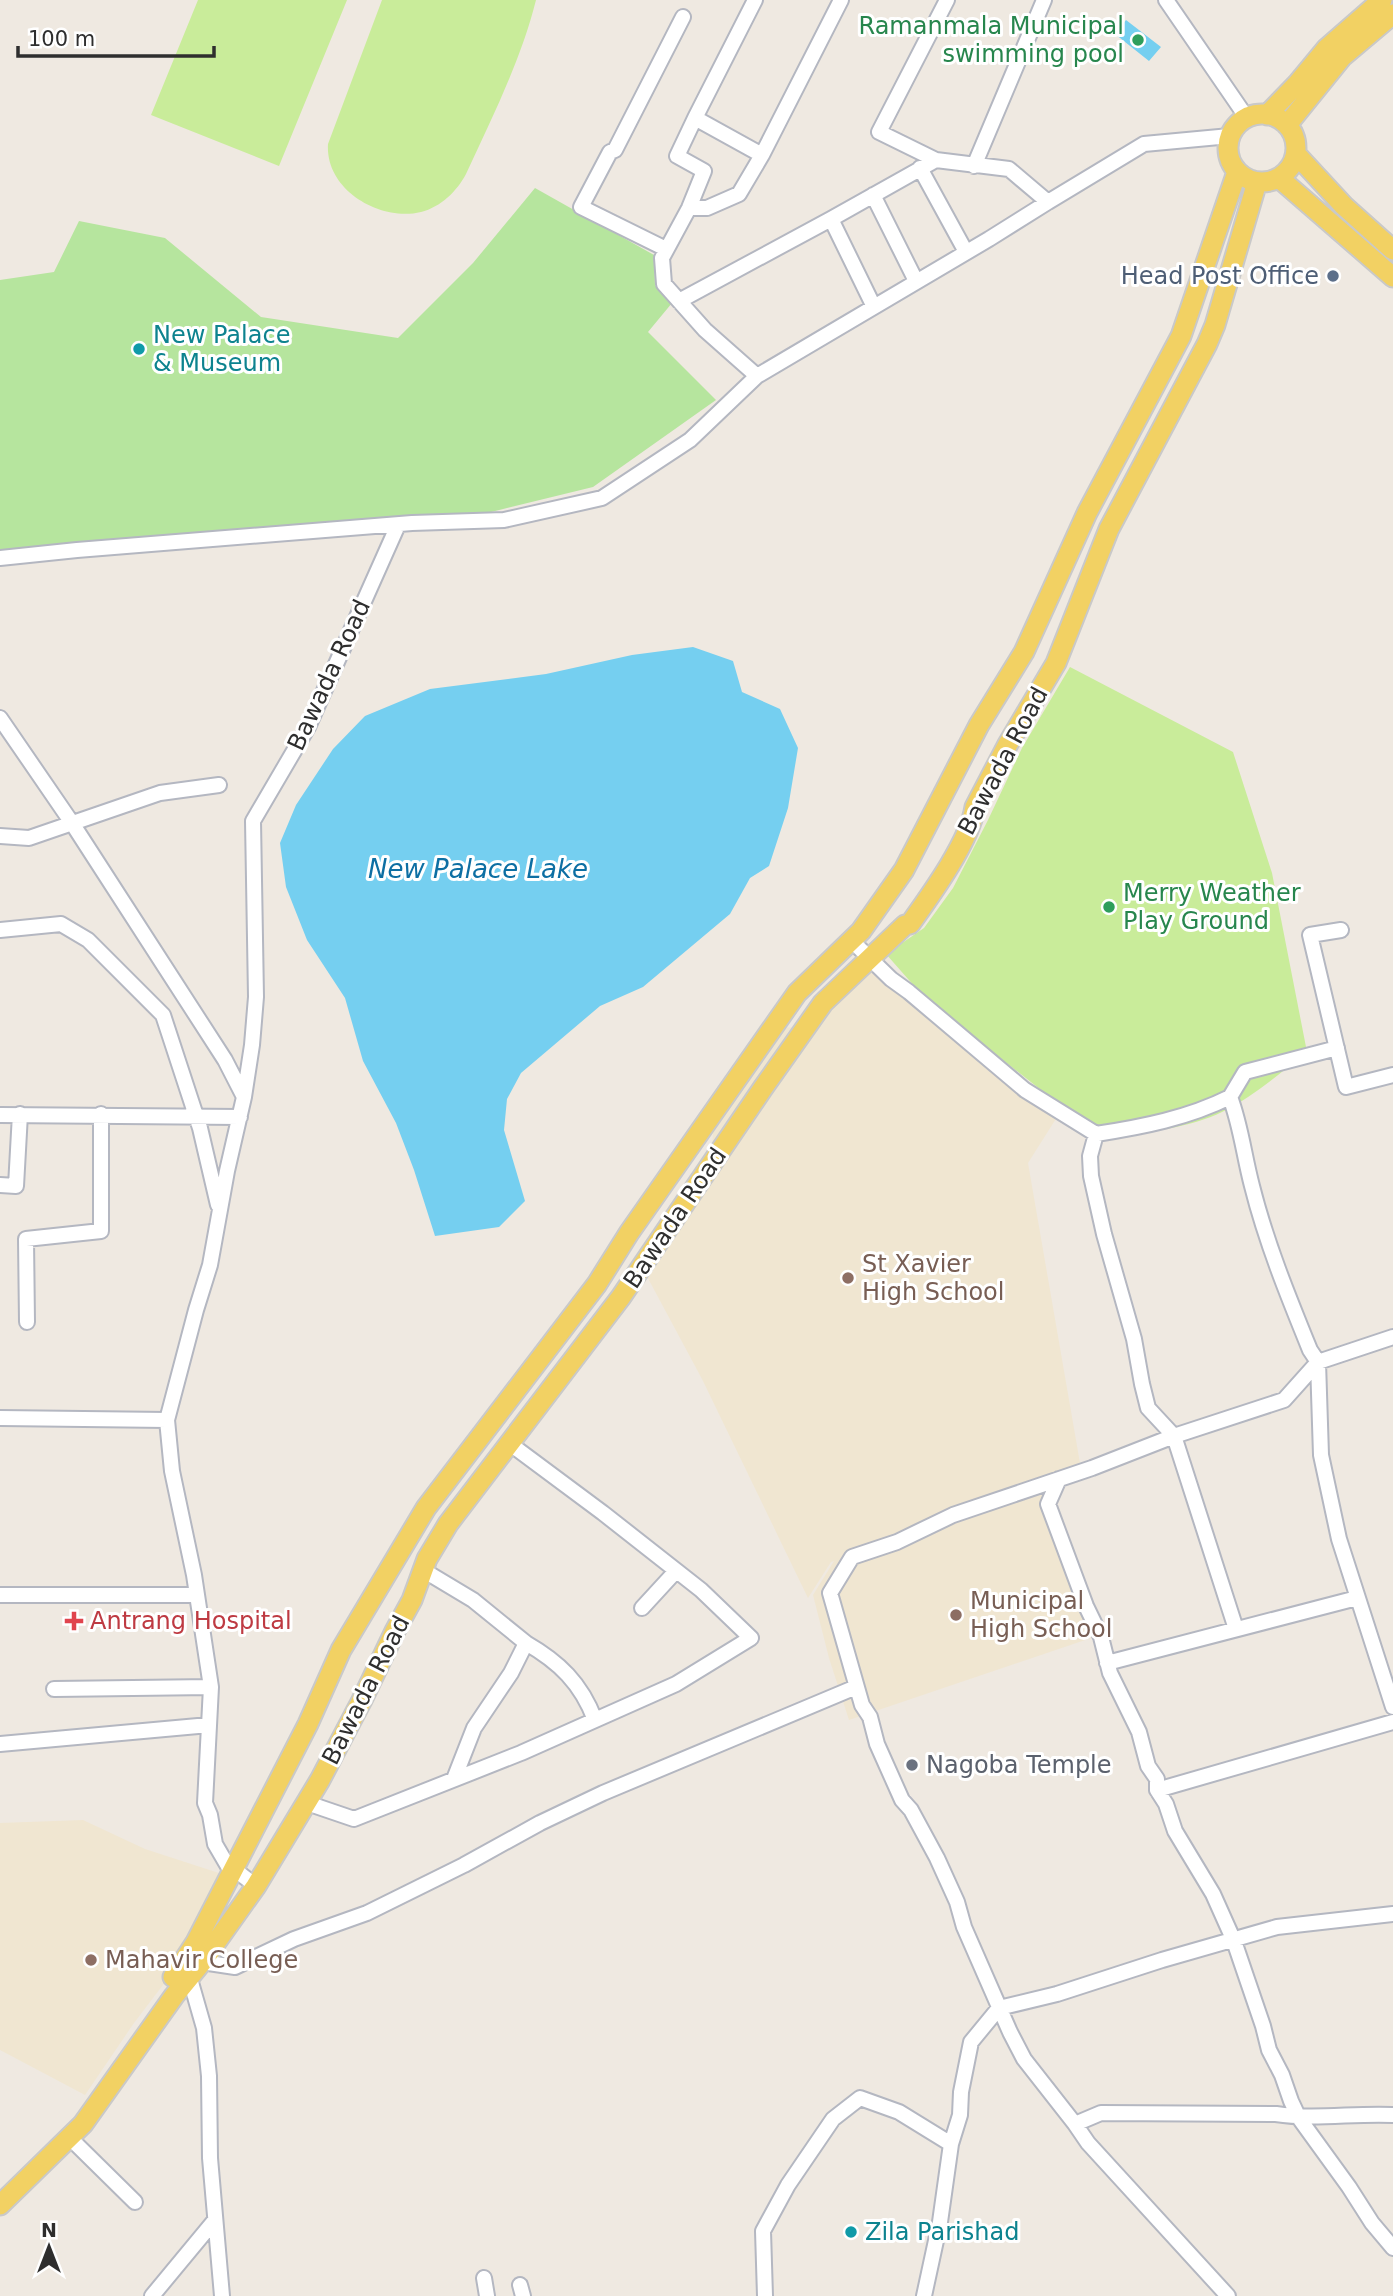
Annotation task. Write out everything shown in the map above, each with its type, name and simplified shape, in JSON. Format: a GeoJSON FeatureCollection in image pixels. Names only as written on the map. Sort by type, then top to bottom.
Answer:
{"type":"FeatureCollection","features":[{"type":"Feature","properties":{"kind":"main road"},"geometry":{"type":"LineString","coordinates":[[1266,114],[1287,125],[1295,140],[1296,154],[1290,167],[1279,177],[1271,181],[1257,182],[1237,172],[1228,155],[1230,136],[1237,125],[1247,118],[1266,114],[1297,84],[1326,49],[1382,0]]}},
{"type":"Feature","properties":{"kind":"main road"},"geometry":{"type":"LineString","coordinates":[[1287,125],[1342,57],[1393,14]]}},
{"type":"Feature","properties":{"kind":"main road"},"geometry":{"type":"LineString","coordinates":[[1296,154],[1344,206],[1393,250]]}},
{"type":"Feature","properties":{"kind":"main road"},"geometry":{"type":"LineString","coordinates":[[0,2197],[73,2119],[191,1965],[234,1869],[308,1724],[341,1650],[426,1508],[597,1284],[629,1233],[797,993],[852,941],[892,891],[979,724],[1024,652],[1087,513],[1181,336],[1237,172]]}},
{"type":"Feature","properties":{"kind":"main road"},"geometry":{"type":"LineString","coordinates":[[1279,177],[1393,277]]}},
{"type":"Feature","properties":{"kind":"main road","name":"Bawada Road"},"geometry":{"type":"LineString","coordinates":[[0,2205],[70,2138],[108,2091],[174,1996],[191,1965],[256,1886],[307,1803],[412,1600],[423,1570],[448,1524],[636,1276],[823,1003],[909,924],[938,884],[1008,744],[1056,663],[1110,529],[1208,342],[1257,182]]}},
{"type":"Feature","properties":{"kind":"street"},"geometry":{"type":"LineString","coordinates":[[688,208],[707,208],[739,194],[762,155],[841,0]]}},
{"type":"Feature","properties":{"kind":"street"},"geometry":{"type":"LineString","coordinates":[[947,0],[879,132],[936,160],[1009,169],[1048,202]]}},
{"type":"Feature","properties":{"kind":"street"},"geometry":{"type":"LineString","coordinates":[[974,166],[1044,0]]}},
{"type":"Feature","properties":{"kind":"street"},"geometry":{"type":"LineString","coordinates":[[1166,0],[1247,118]]}},
{"type":"Feature","properties":{"kind":"street"},"geometry":{"type":"LineString","coordinates":[[753,1],[677,156],[704,171],[662,258],[664,284],[705,330],[757,376]]}},
{"type":"Feature","properties":{"kind":"street"},"geometry":{"type":"LineString","coordinates":[[666,249],[581,207],[610,152],[615,150],[683,17]]}},
{"type":"Feature","properties":{"kind":"street"},"geometry":{"type":"LineString","coordinates":[[695,118],[762,155]]}},
{"type":"Feature","properties":{"kind":"street"},"geometry":{"type":"LineString","coordinates":[[0,558],[398,525],[504,520],[602,498],[690,440],[757,376],[1144,144],[1230,136]]}},
{"type":"Feature","properties":{"kind":"street"},"geometry":{"type":"LineString","coordinates":[[679,301],[936,160]]}},
{"type":"Feature","properties":{"kind":"street"},"geometry":{"type":"LineString","coordinates":[[920,168],[966,252]]}},
{"type":"Feature","properties":{"kind":"street"},"geometry":{"type":"LineString","coordinates":[[873,195],[916,281]]}},
{"type":"Feature","properties":{"kind":"street"},"geometry":{"type":"LineString","coordinates":[[831,219],[874,307]]}},
{"type":"Feature","properties":{"kind":"street","name":"Bawada Road"},"geometry":{"type":"LineString","coordinates":[[244,1097],[256,997],[253,821],[308,727],[398,525]]}},
{"type":"Feature","properties":{"kind":"street"},"geometry":{"type":"LineString","coordinates":[[0,718],[72,823],[225,1060],[244,1097],[210,1265],[167,1420],[172,1471],[212,1687],[205,1803],[215,1844],[229,1868],[256,1886]]}},
{"type":"Feature","properties":{"kind":"street"},"geometry":{"type":"LineString","coordinates":[[0,836],[29,838],[160,793],[219,785]]}},
{"type":"Feature","properties":{"kind":"street"},"geometry":{"type":"LineString","coordinates":[[0,930],[61,923],[88,940],[163,1015],[196,1117],[219,1211]]}},
{"type":"Feature","properties":{"kind":"street"},"geometry":{"type":"LineString","coordinates":[[1341,930],[1310,935],[1346,1087],[1393,1074]]}},
{"type":"Feature","properties":{"kind":"street"},"geometry":{"type":"LineString","coordinates":[[852,941],[891,979],[1025,1090],[1096,1134],[1139,1127],[1205,1110],[1230,1097],[1245,1073],[1337,1048]]}},
{"type":"Feature","properties":{"kind":"street"},"geometry":{"type":"LineString","coordinates":[[1230,1097],[1238,1118],[1251,1185],[1274,1259],[1310,1350],[1318,1362],[1321,1455],[1339,1539],[1393,1707]]}},
{"type":"Feature","properties":{"kind":"street"},"geometry":{"type":"LineString","coordinates":[[0,1185],[16,1186],[20,1114]]}},
{"type":"Feature","properties":{"kind":"street"},"geometry":{"type":"LineString","coordinates":[[27,1322],[26,1239],[101,1231],[101,1114]]}},
{"type":"Feature","properties":{"kind":"street"},"geometry":{"type":"LineString","coordinates":[[0,1115],[240,1117]]}},
{"type":"Feature","properties":{"kind":"street"},"geometry":{"type":"LineString","coordinates":[[1096,1134],[1090,1156],[1091,1176],[1104,1234],[1134,1339],[1142,1384],[1149,1408],[1174,1436],[1236,1629]]}},
{"type":"Feature","properties":{"kind":"street"},"geometry":{"type":"LineString","coordinates":[[1228,2296],[1088,2143],[1024,2060],[964,1927],[957,1902],[937,1858],[911,1810],[902,1800],[877,1744],[870,1717],[862,1705],[856,1687],[830,1593],[852,1557],[897,1542],[953,1515],[1284,1400],[1318,1362],[1393,1337]]}},
{"type":"Feature","properties":{"kind":"street"},"geometry":{"type":"LineString","coordinates":[[0,1418],[167,1420]]}},
{"type":"Feature","properties":{"kind":"street"},"geometry":{"type":"LineString","coordinates":[[307,1803],[354,1819],[676,1684],[751,1638],[701,1590],[509,1443]]}},
{"type":"Feature","properties":{"kind":"street"},"geometry":{"type":"LineString","coordinates":[[1059,1479],[1048,1504],[1086,1606],[1101,1637],[1107,1663],[1139,1732],[1149,1766],[1157,1779],[1157,1790],[1166,1804],[1175,1831],[1213,1894],[1234,1941],[1269,2050],[1299,2118],[1372,2223],[1393,2248]]}},
{"type":"Feature","properties":{"kind":"street"},"geometry":{"type":"LineString","coordinates":[[423,1570],[473,1600],[526,1643],[556,1662],[587,1697],[595,1720]]}},
{"type":"Feature","properties":{"kind":"street"},"geometry":{"type":"LineString","coordinates":[[642,1608],[676,1571]]}},
{"type":"Feature","properties":{"kind":"street"},"geometry":{"type":"LineString","coordinates":[[0,1595],[197,1595]]}},
{"type":"Feature","properties":{"kind":"street"},"geometry":{"type":"LineString","coordinates":[[1107,1663],[1357,1598]]}},
{"type":"Feature","properties":{"kind":"street"},"geometry":{"type":"LineString","coordinates":[[454,1779],[474,1728],[511,1673],[526,1643]]}},
{"type":"Feature","properties":{"kind":"street"},"geometry":{"type":"LineString","coordinates":[[54,1689],[212,1687]]}},
{"type":"Feature","properties":{"kind":"street"},"geometry":{"type":"LineString","coordinates":[[222,2296],[211,2158],[209,2076],[204,2028],[191,1965],[235,1967],[294,1939],[367,1913],[603,1793],[856,1687]]}},
{"type":"Feature","properties":{"kind":"street"},"geometry":{"type":"LineString","coordinates":[[1157,1790],[1393,1722]]}},
{"type":"Feature","properties":{"kind":"street"},"geometry":{"type":"LineString","coordinates":[[0,1744],[209,1725]]}},
{"type":"Feature","properties":{"kind":"street"},"geometry":{"type":"LineString","coordinates":[[924,2296],[940,2222],[951,2144],[960,2115],[961,2092],[971,2042],[999,2008],[1058,1994],[1277,1927],[1393,1914]]}},
{"type":"Feature","properties":{"kind":"street"},"geometry":{"type":"LineString","coordinates":[[765,2296],[763,2231],[788,2185],[832,2119],[860,2098],[900,2112],[951,2144]]}},
{"type":"Feature","properties":{"kind":"street"},"geometry":{"type":"LineString","coordinates":[[1075,2124],[1101,2113],[1167,2111],[1276,2114],[1299,2118],[1393,2115]]}},
{"type":"Feature","properties":{"kind":"street"},"geometry":{"type":"LineString","coordinates":[[70,2138],[135,2202]]}},
{"type":"Feature","properties":{"kind":"street"},"geometry":{"type":"LineString","coordinates":[[152,2296],[215,2220]]}},
{"type":"Feature","properties":{"kind":"street"},"geometry":{"type":"LineString","coordinates":[[484,2278],[487,2296]]}},
{"type":"Feature","properties":{"kind":"shaded area","name":"St Xavier High School"},"geometry":{"type":"Polygon","coordinates":[[[869,956],[1059,1114],[1028,1163],[1081,1469],[1042,1483],[1100,1635],[849,1720],[813,1595],[834,1561],[808,1598],[702,1379],[643,1269],[712,1161],[713,1126],[772,1028],[805,1027],[869,956]]]}},
{"type":"Feature","properties":{"kind":"shaded area","name":"Mahavir College"},"geometry":{"type":"Polygon","coordinates":[[[83,1820],[145,1849],[225,1875],[185,1956],[134,2023],[85,2095],[0,2050],[0,1823],[83,1820]]]}},
{"type":"Feature","properties":{"kind":"green space"},"geometry":{"type":"Polygon","coordinates":[[[198,0],[347,0],[279,166],[151,115],[198,0]]]}},
{"type":"Feature","properties":{"kind":"green space"},"geometry":{"type":"Polygon","coordinates":[[[382,0],[536,0],[514,67],[466,174],[448,198],[421,212],[389,212],[358,199],[345,188],[329,161],[328,144],[382,0]]]}},
{"type":"Feature","properties":{"kind":"green space"},"geometry":{"type":"Polygon","coordinates":[[[535,188],[654,255],[655,285],[672,303],[648,332],[716,400],[593,487],[491,512],[0,551],[0,280],[54,272],[79,221],[165,238],[261,317],[398,338],[473,263],[535,188]]]}},
{"type":"Feature","properties":{"kind":"green space","name":"Merry Weather Play Ground"},"geometry":{"type":"Polygon","coordinates":[[[1070,667],[1233,752],[1272,873],[1307,1052],[1255,1092],[1222,1112],[1182,1126],[1110,1138],[1060,1105],[923,996],[886,954],[924,928],[953,888],[1022,748],[1070,667]]]}},
{"type":"Feature","properties":{"kind":"water","name":"Ramanmala Municipal swimming pool"},"geometry":{"type":"Polygon","coordinates":[[[1126,20],[1161,47],[1149,61],[1115,34],[1126,20]]]}},
{"type":"Feature","properties":{"kind":"water","name":"New Palace Lake"},"geometry":{"type":"Polygon","coordinates":[[[693,647],[733,661],[742,692],[780,709],[798,748],[788,808],[769,866],[750,878],[730,914],[643,987],[600,1006],[521,1073],[507,1099],[504,1130],[525,1201],[499,1227],[435,1236],[396,1123],[363,1061],[345,998],[307,940],[286,887],[280,843],[296,805],[333,749],[365,716],[430,689],[546,674],[632,655],[693,647]]]}},
{"type":"Feature","properties":{"kind":"place","name":"Ramanmala Municipal swimming pool"},"geometry":{"type":"Point","coordinates":[1138,40]}},
{"type":"Feature","properties":{"kind":"place","name":"Head Post Office"},"geometry":{"type":"Point","coordinates":[1333,276]}},
{"type":"Feature","properties":{"kind":"place","name":"New Palace & Museum"},"geometry":{"type":"Point","coordinates":[139,349]}},
{"type":"Feature","properties":{"kind":"place","name":"Merry Weather Play Ground"},"geometry":{"type":"Point","coordinates":[1109,907]}},
{"type":"Feature","properties":{"kind":"place","name":"St Xavier High School"},"geometry":{"type":"Point","coordinates":[848,1278]}},
{"type":"Feature","properties":{"kind":"place","name":"Municipal High School"},"geometry":{"type":"Point","coordinates":[956,1615]}},
{"type":"Feature","properties":{"kind":"place","name":"Antrang Hospital"},"geometry":{"type":"Point","coordinates":[74,1621]}},
{"type":"Feature","properties":{"kind":"place","name":"Nagoba Temple"},"geometry":{"type":"Point","coordinates":[912,1765]}},
{"type":"Feature","properties":{"kind":"place","name":"Mahavir College"},"geometry":{"type":"Point","coordinates":[91,1960]}},
{"type":"Feature","properties":{"kind":"place","name":"Zila Parishad"},"geometry":{"type":"Point","coordinates":[851,2232]}}]}
